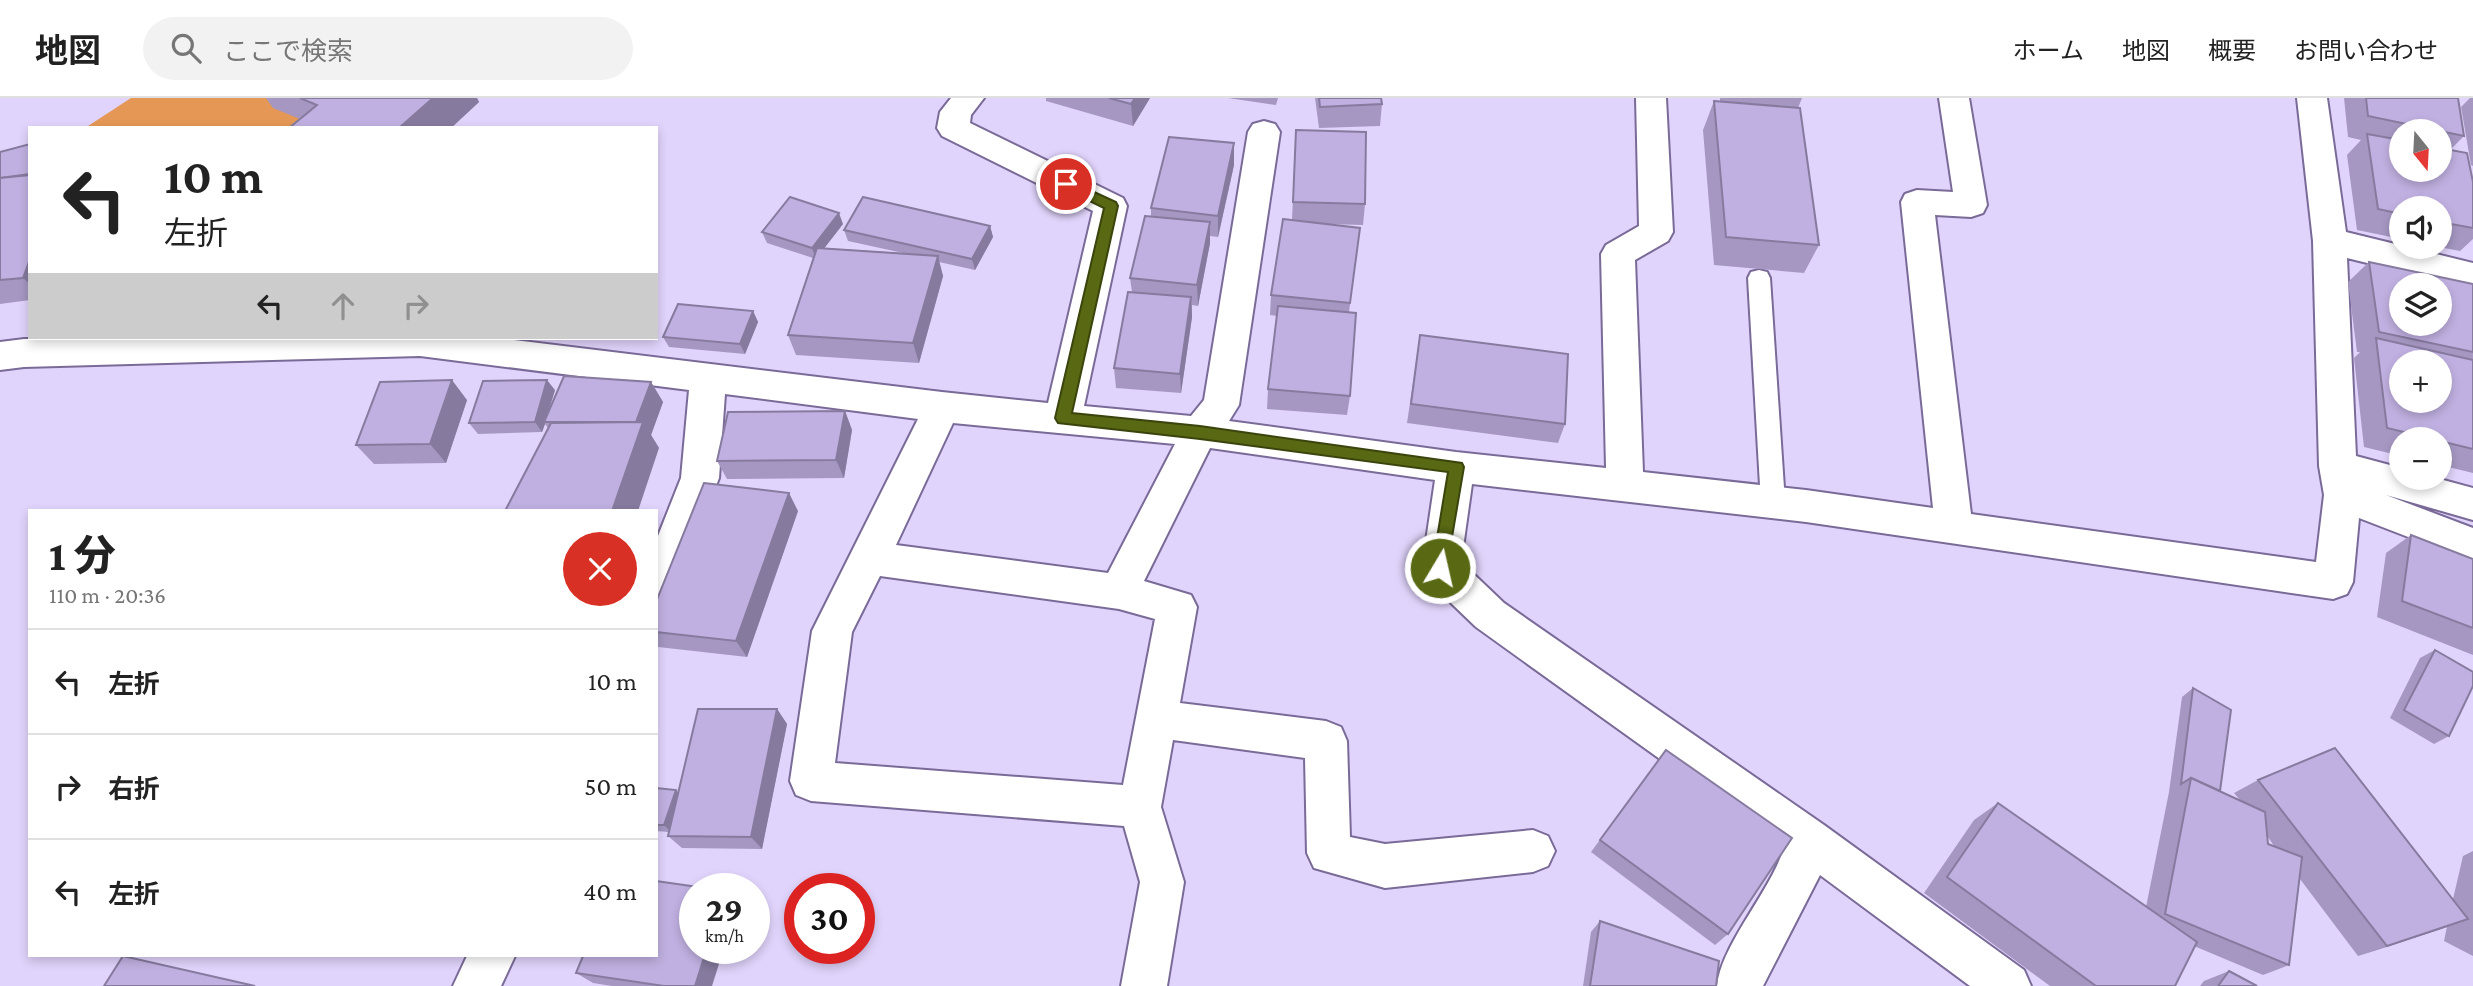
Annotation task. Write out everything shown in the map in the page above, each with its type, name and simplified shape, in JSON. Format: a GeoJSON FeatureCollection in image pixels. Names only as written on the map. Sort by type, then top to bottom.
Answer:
{"type":"FeatureCollection","features":[{"type":"Feature","properties":{"kind":"street"},"geometry":{"type":"LineString","coordinates":[[969,98],[956,112],[953,128],[1111,206],[1063,418]]}},
{"type":"Feature","properties":{"kind":"street"},"geometry":{"type":"LineString","coordinates":[[1625,486],[1618,254],[1656,232],[1651,98]]}},
{"type":"Feature","properties":{"kind":"street"},"geometry":{"type":"LineString","coordinates":[[1954,527],[1917,202],[1971,205],[1955,98]]}},
{"type":"Feature","properties":{"kind":"street"},"geometry":{"type":"LineString","coordinates":[[0,356],[37,352],[420,342],[942,407],[1200,432],[1456,467],[1773,503],[2333,582],[2341,481],[2330,241],[2312,98]]}},
{"type":"Feature","properties":{"kind":"street"},"geometry":{"type":"LineString","coordinates":[[1119,592],[1200,432],[1220,405],[1264,132]]}},
{"type":"Feature","properties":{"kind":"street"},"geometry":{"type":"LineString","coordinates":[[2330,241],[2473,276]]}},
{"type":"Feature","properties":{"kind":"street"},"geometry":{"type":"LineString","coordinates":[[658,586],[700,478],[708,379]]}},
{"type":"Feature","properties":{"kind":"street"},"geometry":{"type":"LineString","coordinates":[[942,407],[832,631],[811,782],[1140,807]]}},
{"type":"Feature","properties":{"kind":"street"},"geometry":{"type":"LineString","coordinates":[[1456,467],[1440,568],[1490,615],[1809,840],[2008,986]]}},
{"type":"Feature","properties":{"kind":"street"},"geometry":{"type":"LineString","coordinates":[[2341,481],[2473,504]]}},
{"type":"Feature","properties":{"kind":"street"},"geometry":{"type":"LineString","coordinates":[[2341,481],[2473,545]]}},
{"type":"Feature","properties":{"kind":"street"},"geometry":{"type":"LineString","coordinates":[[870,558],[1119,592],[1177,607],[1140,807],[1162,882],[1144,986]]}},
{"type":"Feature","properties":{"kind":"street"},"geometry":{"type":"LineString","coordinates":[[1157,719],[1326,741],[1329,853],[1385,866],[1533,851]]}},
{"type":"Feature","properties":{"kind":"street"},"geometry":{"type":"LineString","coordinates":[[1740,986],[1741,976],[1797,878],[1809,840]]}},
{"type":"Feature","properties":{"kind":"street"},"geometry":{"type":"LineString","coordinates":[[476,986],[491,957]]}},
{"type":"Feature","properties":{"kind":"lane"},"geometry":{"type":"LineString","coordinates":[[1759,278],[1773,503]]}},
{"type":"Feature","properties":{"kind":"shaded area"},"geometry":{"type":"Polygon","coordinates":[[[131,98],[286,98],[321,126],[88,126],[131,98]]]}},
{"type":"Feature","properties":{"kind":"building"},"geometry":{"type":"Polygon","coordinates":[[[300,98],[433,98],[401,126],[291,126],[317,105],[300,98]]]}},
{"type":"Feature","properties":{"kind":"building"},"geometry":{"type":"Polygon","coordinates":[[[1109,98],[1135,98],[1131,104],[1109,98]]]}},
{"type":"Feature","properties":{"kind":"building"},"geometry":{"type":"Polygon","coordinates":[[[1319,98],[1381,98],[1382,104],[1320,107],[1319,98]]]}},
{"type":"Feature","properties":{"kind":"building"},"geometry":{"type":"Polygon","coordinates":[[[2366,98],[2458,98],[2464,136],[2452,134],[2452,119],[2389,120],[2368,116],[2366,98]]]}},
{"type":"Feature","properties":{"kind":"building"},"geometry":{"type":"Polygon","coordinates":[[[1714,101],[1800,108],[1819,245],[1726,237],[1714,101]]]}},
{"type":"Feature","properties":{"kind":"building"},"geometry":{"type":"Polygon","coordinates":[[[1296,130],[1366,132],[1365,204],[1293,202],[1296,130]]]}},
{"type":"Feature","properties":{"kind":"building"},"geometry":{"type":"Polygon","coordinates":[[[2367,134],[2389,138],[2389,182],[2452,182],[2452,150],[2467,153],[2473,182],[2473,228],[2452,224],[2452,196],[2389,196],[2389,211],[2378,209],[2367,134]]]}},
{"type":"Feature","properties":{"kind":"building"},"geometry":{"type":"Polygon","coordinates":[[[1169,137],[1234,143],[1218,216],[1151,208],[1169,137]]]}},
{"type":"Feature","properties":{"kind":"building"},"geometry":{"type":"Polygon","coordinates":[[[28,145],[28,174],[0,178],[0,152],[28,145]]]}},
{"type":"Feature","properties":{"kind":"building"},"geometry":{"type":"Polygon","coordinates":[[[28,175],[28,264],[23,278],[0,280],[0,178],[28,175]]]}},
{"type":"Feature","properties":{"kind":"building"},"geometry":{"type":"Polygon","coordinates":[[[790,197],[839,213],[812,248],[762,232],[790,197]]]}},
{"type":"Feature","properties":{"kind":"building"},"geometry":{"type":"Polygon","coordinates":[[[863,197],[990,226],[972,259],[844,230],[863,197]]]}},
{"type":"Feature","properties":{"kind":"building"},"geometry":{"type":"Polygon","coordinates":[[[1145,216],[1210,222],[1197,285],[1130,278],[1145,216]]]}},
{"type":"Feature","properties":{"kind":"building"},"geometry":{"type":"Polygon","coordinates":[[[1283,219],[1360,228],[1350,303],[1271,295],[1283,219]]]}},
{"type":"Feature","properties":{"kind":"building"},"geometry":{"type":"Polygon","coordinates":[[[817,248],[938,256],[913,343],[788,335],[817,248]]]}},
{"type":"Feature","properties":{"kind":"building"},"geometry":{"type":"Polygon","coordinates":[[[2369,262],[2421,273],[2389,273],[2389,334],[2379,332],[2369,262]]]}},
{"type":"Feature","properties":{"kind":"building"},"geometry":{"type":"Polygon","coordinates":[[[2452,280],[2473,284],[2473,352],[2398,336],[2452,336],[2452,280]]]}},
{"type":"Feature","properties":{"kind":"building"},"geometry":{"type":"Polygon","coordinates":[[[1128,292],[1191,297],[1180,374],[1114,368],[1128,292]]]}},
{"type":"Feature","properties":{"kind":"building"},"geometry":{"type":"Polygon","coordinates":[[[678,304],[753,311],[740,344],[663,337],[678,304]]]}},
{"type":"Feature","properties":{"kind":"building"},"geometry":{"type":"Polygon","coordinates":[[[1278,306],[1356,313],[1350,396],[1268,389],[1278,306]]]}},
{"type":"Feature","properties":{"kind":"building"},"geometry":{"type":"Polygon","coordinates":[[[1420,335],[1568,354],[1565,424],[1411,404],[1420,335]]]}},
{"type":"Feature","properties":{"kind":"building"},"geometry":{"type":"Polygon","coordinates":[[[2376,338],[2429,350],[2389,350],[2389,413],[2452,413],[2452,355],[2473,360],[2473,449],[2452,444],[2452,427],[2389,428],[2376,338]]]}},
{"type":"Feature","properties":{"kind":"building"},"geometry":{"type":"Polygon","coordinates":[[[564,376],[651,382],[636,422],[544,422],[564,376]]]}},
{"type":"Feature","properties":{"kind":"building"},"geometry":{"type":"Polygon","coordinates":[[[452,380],[430,444],[356,445],[380,382],[452,380]]]}},
{"type":"Feature","properties":{"kind":"building"},"geometry":{"type":"Polygon","coordinates":[[[547,380],[535,422],[469,423],[483,381],[547,380]]]}},
{"type":"Feature","properties":{"kind":"building"},"geometry":{"type":"Polygon","coordinates":[[[845,411],[836,460],[717,461],[728,412],[845,411]]]}},
{"type":"Feature","properties":{"kind":"building"},"geometry":{"type":"Polygon","coordinates":[[[643,422],[613,509],[506,509],[551,423],[643,422]]]}},
{"type":"Feature","properties":{"kind":"building"},"geometry":{"type":"Polygon","coordinates":[[[704,483],[789,493],[736,641],[658,632],[658,597],[704,483]]]}},
{"type":"Feature","properties":{"kind":"building"},"geometry":{"type":"Polygon","coordinates":[[[2411,535],[2473,559],[2473,628],[2402,601],[2411,535]]]}},
{"type":"Feature","properties":{"kind":"building"},"geometry":{"type":"Polygon","coordinates":[[[2435,650],[2473,672],[2473,686],[2449,736],[2404,710],[2435,650]]]}},
{"type":"Feature","properties":{"kind":"building"},"geometry":{"type":"Polygon","coordinates":[[[2193,688],[2231,710],[2220,791],[2191,778],[2181,784],[2193,688]]]}},
{"type":"Feature","properties":{"kind":"building"},"geometry":{"type":"Polygon","coordinates":[[[698,709],[777,709],[751,837],[668,836],[698,709]]]}},
{"type":"Feature","properties":{"kind":"building"},"geometry":{"type":"Polygon","coordinates":[[[2335,748],[2468,919],[2387,946],[2258,780],[2335,748]]]}},
{"type":"Feature","properties":{"kind":"building"},"geometry":{"type":"Polygon","coordinates":[[[1666,750],[1792,838],[1728,934],[1600,840],[1666,750]]]}},
{"type":"Feature","properties":{"kind":"building"},"geometry":{"type":"Polygon","coordinates":[[[2191,778],[2265,812],[2268,844],[2302,857],[2289,965],[2165,914],[2191,778]]]}},
{"type":"Feature","properties":{"kind":"building"},"geometry":{"type":"Polygon","coordinates":[[[658,788],[676,790],[664,825],[658,825],[658,788]]]}},
{"type":"Feature","properties":{"kind":"building"},"geometry":{"type":"Polygon","coordinates":[[[1998,803],[2197,942],[2175,986],[2096,986],[1947,877],[1998,803]]]}},
{"type":"Feature","properties":{"kind":"building"},"geometry":{"type":"Polygon","coordinates":[[[658,881],[679,884],[679,964],[702,964],[695,986],[664,986],[576,973],[583,957],[658,957],[658,881]]]}},
{"type":"Feature","properties":{"kind":"building"},"geometry":{"type":"Polygon","coordinates":[[[1600,921],[1719,961],[1716,986],[1590,986],[1600,921]]]}},
{"type":"Feature","properties":{"kind":"building"},"geometry":{"type":"Polygon","coordinates":[[[122,957],[127,957],[255,986],[104,986],[122,957]]]}},
{"type":"Feature","properties":{"kind":"building"},"geometry":{"type":"Polygon","coordinates":[[[2229,971],[2257,986],[2218,986],[2229,971]]]}},
{"type":"Feature","properties":{"kind":"route"},"geometry":{"type":"LineString","coordinates":[[1066,184],[1111,206],[1063,418],[1200,432],[1456,467],[1440,568]]}}]}
